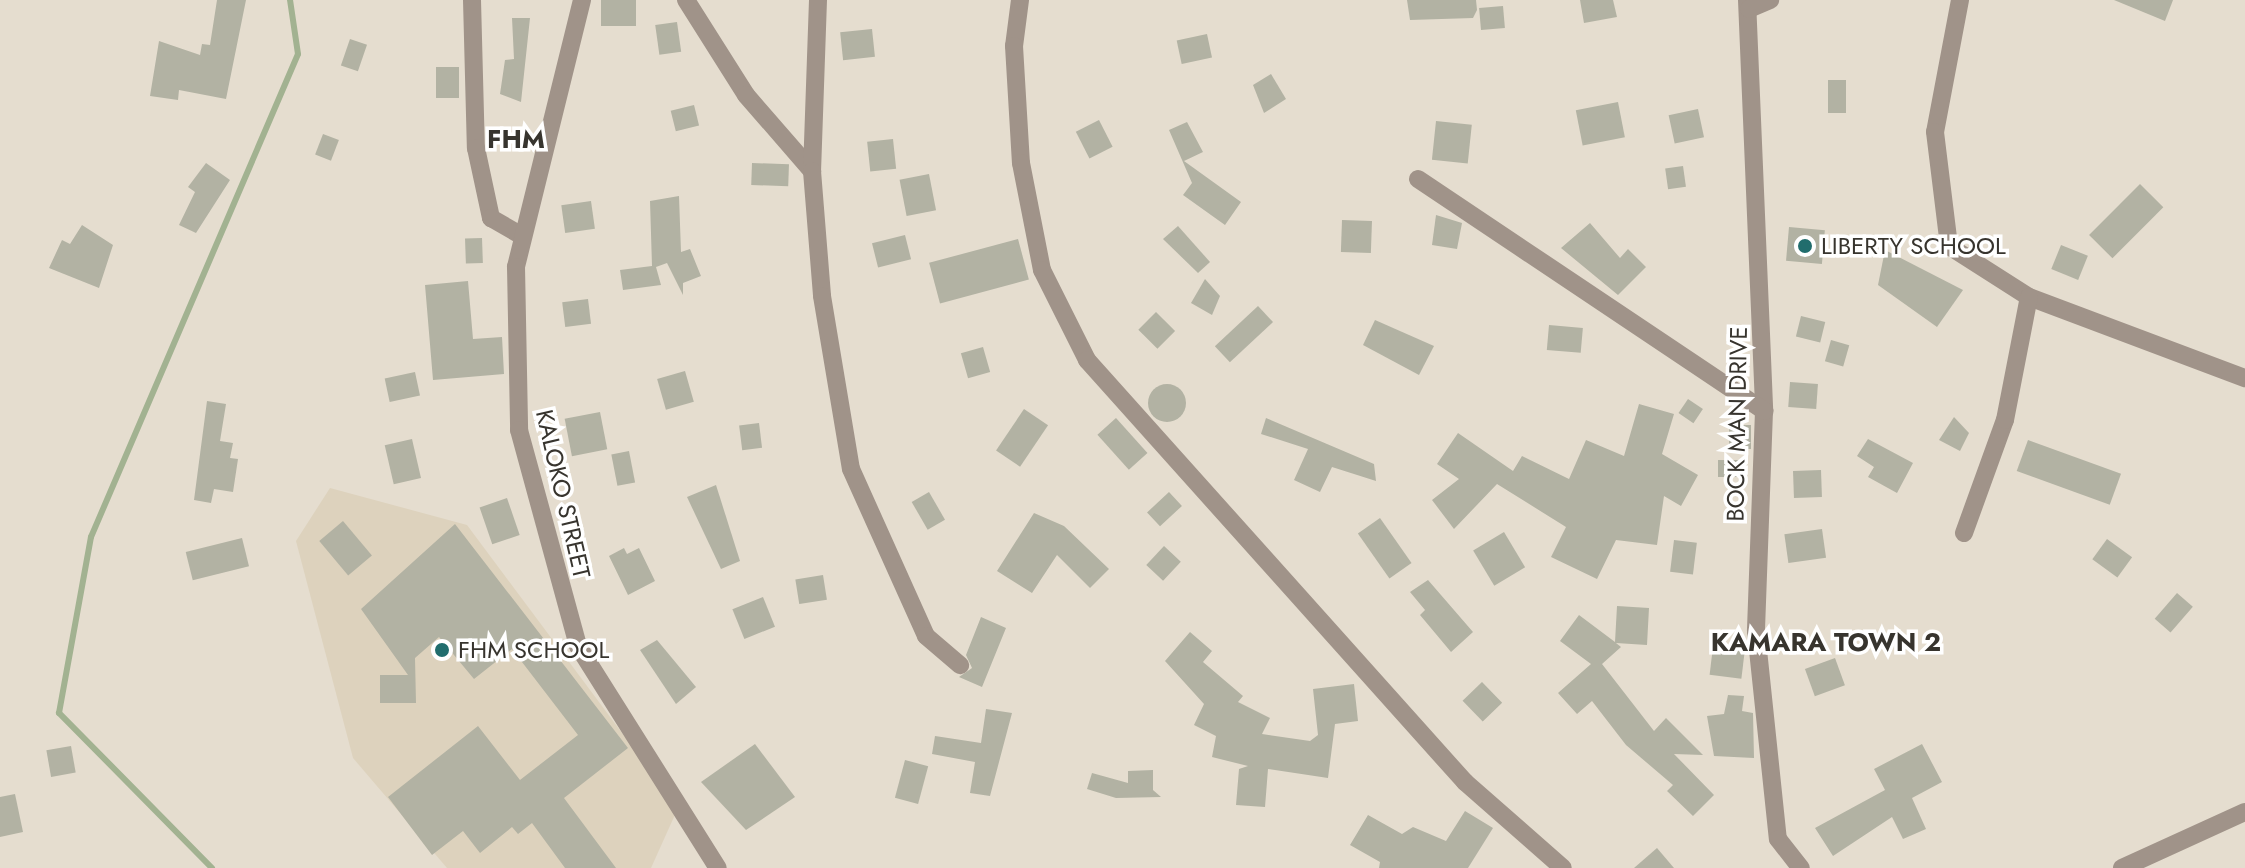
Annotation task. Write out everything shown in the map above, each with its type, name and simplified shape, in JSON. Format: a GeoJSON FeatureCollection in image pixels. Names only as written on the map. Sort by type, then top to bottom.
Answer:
{"type":"FeatureCollection","features":[{"type":"Feature","properties":{"kind":"street"},"geometry":{"type":"LineString","coordinates":[[472,0],[476,148],[491,218],[522,236]]}},
{"type":"Feature","properties":{"kind":"street","name":"KALOKO STREET"},"geometry":{"type":"LineString","coordinates":[[582,0],[522,236],[513,346],[519,430],[544,504],[563,601],[578,646],[718,868]]}},
{"type":"Feature","properties":{"kind":"street"},"geometry":{"type":"LineString","coordinates":[[686,0],[746,95],[812,171]]}},
{"type":"Feature","properties":{"kind":"street"},"geometry":{"type":"LineString","coordinates":[[818,0],[812,171],[822,296],[851,469],[926,636],[960,665]]}},
{"type":"Feature","properties":{"kind":"street"},"geometry":{"type":"LineString","coordinates":[[1020,0],[1014,46],[1021,163],[1042,270],[1087,360],[1465,782],[1563,868]]}},
{"type":"Feature","properties":{"kind":"street","name":"BOCK MAN DRIVE"},"geometry":{"type":"LineString","coordinates":[[1770,0],[1748,4],[1764,411],[1756,631],[1778,839],[1801,868]]}},
{"type":"Feature","properties":{"kind":"street"},"geometry":{"type":"LineString","coordinates":[[1960,0],[1935,132],[1949,246],[2029,297],[2245,378]]}},
{"type":"Feature","properties":{"kind":"street"},"geometry":{"type":"LineString","coordinates":[[1418,179],[1764,411]]}},
{"type":"Feature","properties":{"kind":"street"},"geometry":{"type":"LineString","coordinates":[[1964,533],[2005,420],[2029,297]]}},
{"type":"Feature","properties":{"kind":"street"},"geometry":{"type":"LineString","coordinates":[[2122,868],[2245,812]]}},
{"type":"Feature","properties":{"kind":"shaded area","name":"FHM SCHOOL"},"geometry":{"type":"Polygon","coordinates":[[[330,488],[467,525],[678,808],[651,868],[447,868],[353,758],[296,541],[330,488]]]}},
{"type":"Feature","properties":{"kind":"building"},"geometry":{"type":"Polygon","coordinates":[[[217,0],[246,0],[226,99],[179,90],[178,100],[150,96],[159,41],[200,55],[202,44],[210,45],[217,0]]]}},
{"type":"Feature","properties":{"kind":"building"},"geometry":{"type":"Polygon","coordinates":[[[601,0],[636,0],[636,26],[601,26],[601,0]]]}},
{"type":"Feature","properties":{"kind":"building"},"geometry":{"type":"Polygon","coordinates":[[[1407,0],[1476,0],[1477,10],[1473,18],[1410,20],[1407,0]]]}},
{"type":"Feature","properties":{"kind":"building"},"geometry":{"type":"Polygon","coordinates":[[[1580,0],[1613,0],[1617,17],[1584,23],[1580,0]]]}},
{"type":"Feature","properties":{"kind":"building"},"geometry":{"type":"Polygon","coordinates":[[[2114,0],[2173,0],[2165,21],[2114,0]]]}},
{"type":"Feature","properties":{"kind":"building"},"geometry":{"type":"Polygon","coordinates":[[[1503,6],[1505,28],[1481,30],[1479,8],[1503,6]]]}},
{"type":"Feature","properties":{"kind":"building"},"geometry":{"type":"Polygon","coordinates":[[[512,18],[530,18],[521,102],[500,94],[505,60],[514,59],[512,18]]]}},
{"type":"Feature","properties":{"kind":"building"},"geometry":{"type":"Polygon","coordinates":[[[677,22],[681,52],[659,55],[655,25],[677,22]]]}},
{"type":"Feature","properties":{"kind":"building"},"geometry":{"type":"Polygon","coordinates":[[[872,29],[875,57],[843,60],[840,32],[872,29]]]}},
{"type":"Feature","properties":{"kind":"building"},"geometry":{"type":"Polygon","coordinates":[[[1207,34],[1212,57],[1182,64],[1177,40],[1207,34]]]}},
{"type":"Feature","properties":{"kind":"building"},"geometry":{"type":"Polygon","coordinates":[[[350,39],[367,45],[358,71],[341,65],[350,39]]]}},
{"type":"Feature","properties":{"kind":"building"},"geometry":{"type":"Polygon","coordinates":[[[436,67],[459,67],[459,98],[436,98],[436,67]]]}},
{"type":"Feature","properties":{"kind":"building"},"geometry":{"type":"Polygon","coordinates":[[[1271,74],[1286,99],[1264,113],[1253,85],[1271,74]]]}},
{"type":"Feature","properties":{"kind":"building"},"geometry":{"type":"Polygon","coordinates":[[[1828,80],[1846,80],[1846,113],[1828,113],[1828,80]]]}},
{"type":"Feature","properties":{"kind":"building"},"geometry":{"type":"Polygon","coordinates":[[[1618,102],[1625,137],[1583,146],[1576,110],[1618,102]]]}},
{"type":"Feature","properties":{"kind":"building"},"geometry":{"type":"Polygon","coordinates":[[[694,105],[699,125],[676,131],[671,111],[694,105]]]}},
{"type":"Feature","properties":{"kind":"building"},"geometry":{"type":"Polygon","coordinates":[[[1698,109],[1704,137],[1675,144],[1669,115],[1698,109]]]}},
{"type":"Feature","properties":{"kind":"building"},"geometry":{"type":"Polygon","coordinates":[[[1099,120],[1113,147],[1089,159],[1076,132],[1099,120]]]}},
{"type":"Feature","properties":{"kind":"building"},"geometry":{"type":"Polygon","coordinates":[[[1436,121],[1472,125],[1468,164],[1432,160],[1436,121]]]}},
{"type":"Feature","properties":{"kind":"building"},"geometry":{"type":"Polygon","coordinates":[[[1187,122],[1203,152],[1184,161],[1241,202],[1225,225],[1183,195],[1192,183],[1169,130],[1187,122]]]}},
{"type":"Feature","properties":{"kind":"building"},"geometry":{"type":"Polygon","coordinates":[[[323,134],[339,140],[331,161],[315,155],[323,134]]]}},
{"type":"Feature","properties":{"kind":"building"},"geometry":{"type":"Polygon","coordinates":[[[893,139],[896,169],[870,172],[867,142],[893,139]]]}},
{"type":"Feature","properties":{"kind":"building"},"geometry":{"type":"Polygon","coordinates":[[[206,163],[230,180],[196,233],[179,225],[195,192],[188,187],[206,163]]]}},
{"type":"Feature","properties":{"kind":"building"},"geometry":{"type":"Polygon","coordinates":[[[752,163],[789,164],[788,186],[751,185],[752,163]]]}},
{"type":"Feature","properties":{"kind":"building"},"geometry":{"type":"Polygon","coordinates":[[[1683,166],[1686,187],[1668,189],[1665,169],[1683,166]]]}},
{"type":"Feature","properties":{"kind":"building"},"geometry":{"type":"Polygon","coordinates":[[[929,174],[936,210],[907,216],[900,180],[929,174]]]}},
{"type":"Feature","properties":{"kind":"building"},"geometry":{"type":"Polygon","coordinates":[[[2140,184],[2163,207],[2112,258],[2089,235],[2140,184]]]}},
{"type":"Feature","properties":{"kind":"building"},"geometry":{"type":"Polygon","coordinates":[[[679,196],[681,252],[690,249],[701,276],[683,283],[683,295],[667,263],[656,267],[661,285],[623,290],[620,270],[652,266],[650,201],[679,196]]]}},
{"type":"Feature","properties":{"kind":"building"},"geometry":{"type":"Polygon","coordinates":[[[591,201],[595,229],[565,233],[561,205],[591,201]]]}},
{"type":"Feature","properties":{"kind":"building"},"geometry":{"type":"Polygon","coordinates":[[[1436,215],[1462,223],[1457,249],[1432,245],[1436,215]]]}},
{"type":"Feature","properties":{"kind":"building"},"geometry":{"type":"Polygon","coordinates":[[[1342,220],[1372,221],[1371,253],[1341,252],[1342,220]]]}},
{"type":"Feature","properties":{"kind":"building"},"geometry":{"type":"Polygon","coordinates":[[[1590,223],[1620,258],[1628,249],[1646,267],[1618,295],[1561,248],[1590,223]]]}},
{"type":"Feature","properties":{"kind":"building"},"geometry":{"type":"Polygon","coordinates":[[[82,225],[113,245],[99,288],[49,268],[62,240],[70,244],[82,225]]]}},
{"type":"Feature","properties":{"kind":"building"},"geometry":{"type":"Polygon","coordinates":[[[1178,226],[1210,262],[1198,273],[1163,239],[1178,226]]]}},
{"type":"Feature","properties":{"kind":"building","name":"LIBERTY SCHOOL"},"geometry":{"type":"Polygon","coordinates":[[[1789,227],[1825,230],[1822,264],[1786,261],[1789,227]]]}},
{"type":"Feature","properties":{"kind":"building"},"geometry":{"type":"Polygon","coordinates":[[[905,235],[911,259],[878,267],[872,243],[905,235]]]}},
{"type":"Feature","properties":{"kind":"building"},"geometry":{"type":"Polygon","coordinates":[[[482,238],[483,263],[466,264],[465,239],[482,238]]]}},
{"type":"Feature","properties":{"kind":"building"},"geometry":{"type":"Polygon","coordinates":[[[1018,239],[1029,280],[940,303],[929,263],[1018,239]]]}},
{"type":"Feature","properties":{"kind":"building"},"geometry":{"type":"Polygon","coordinates":[[[2061,245],[2088,256],[2078,280],[2051,269],[2061,245]]]}},
{"type":"Feature","properties":{"kind":"building"},"geometry":{"type":"Polygon","coordinates":[[[1885,250],[1963,290],[1937,327],[1878,285],[1885,250]]]}},
{"type":"Feature","properties":{"kind":"building"},"geometry":{"type":"Polygon","coordinates":[[[1205,279],[1220,296],[1212,315],[1191,303],[1205,279]]]}},
{"type":"Feature","properties":{"kind":"building"},"geometry":{"type":"Polygon","coordinates":[[[468,281],[473,339],[502,337],[504,374],[433,380],[425,285],[468,281]]]}},
{"type":"Feature","properties":{"kind":"building"},"geometry":{"type":"Polygon","coordinates":[[[588,299],[591,324],[565,327],[562,302],[588,299]]]}},
{"type":"Feature","properties":{"kind":"building"},"geometry":{"type":"Polygon","coordinates":[[[1258,306],[1273,322],[1230,362],[1215,346],[1258,306]]]}},
{"type":"Feature","properties":{"kind":"building"},"geometry":{"type":"Polygon","coordinates":[[[1156,312],[1175,331],[1157,349],[1138,330],[1156,312]]]}},
{"type":"Feature","properties":{"kind":"building"},"geometry":{"type":"Polygon","coordinates":[[[1801,316],[1825,322],[1820,342],[1796,336],[1801,316]]]}},
{"type":"Feature","properties":{"kind":"building"},"geometry":{"type":"Polygon","coordinates":[[[1375,320],[1434,346],[1419,375],[1363,345],[1375,320]]]}},
{"type":"Feature","properties":{"kind":"building"},"geometry":{"type":"Polygon","coordinates":[[[1549,325],[1583,328],[1581,353],[1547,350],[1549,325]]]}},
{"type":"Feature","properties":{"kind":"building"},"geometry":{"type":"Polygon","coordinates":[[[1831,340],[1849,345],[1843,366],[1825,361],[1831,340]]]}},
{"type":"Feature","properties":{"kind":"building"},"geometry":{"type":"Polygon","coordinates":[[[983,347],[990,372],[968,378],[961,353],[983,347]]]}},
{"type":"Feature","properties":{"kind":"building"},"geometry":{"type":"Polygon","coordinates":[[[685,371],[694,402],[666,410],[657,379],[685,371]]]}},
{"type":"Feature","properties":{"kind":"building"},"geometry":{"type":"Polygon","coordinates":[[[415,372],[420,395],[390,402],[385,378],[415,372]]]}},
{"type":"Feature","properties":{"kind":"building"},"geometry":{"type":"Polygon","coordinates":[[[1790,382],[1818,384],[1816,409],[1788,407],[1790,382]]]}},
{"type":"Feature","properties":{"kind":"building"},"geometry":{"type":"Polygon","coordinates":[[[1167,384],[1181,389],[1186,403],[1181,417],[1167,422],[1153,417],[1148,403],[1153,389],[1167,384]]]}},
{"type":"Feature","properties":{"kind":"building"},"geometry":{"type":"Polygon","coordinates":[[[1688,399],[1703,409],[1693,423],[1678,413],[1688,399]]]}},
{"type":"Feature","properties":{"kind":"building"},"geometry":{"type":"Polygon","coordinates":[[[207,401],[226,404],[220,441],[233,443],[230,458],[238,459],[233,492],[214,489],[211,503],[194,500],[207,401]]]}},
{"type":"Feature","properties":{"kind":"building"},"geometry":{"type":"Polygon","coordinates":[[[1639,404],[1674,414],[1662,454],[1698,475],[1681,506],[1664,496],[1657,545],[1616,540],[1597,579],[1551,557],[1566,527],[1497,484],[1454,529],[1432,500],[1459,479],[1437,464],[1458,433],[1513,471],[1522,456],[1569,479],[1586,440],[1624,456],[1639,404]]]}},
{"type":"Feature","properties":{"kind":"building"},"geometry":{"type":"Polygon","coordinates":[[[1024,409],[1048,425],[1020,467],[996,450],[1024,409]]]}},
{"type":"Feature","properties":{"kind":"building"},"geometry":{"type":"Polygon","coordinates":[[[600,412],[607,449],[572,456],[565,419],[600,412]]]}},
{"type":"Feature","properties":{"kind":"building"},"geometry":{"type":"Polygon","coordinates":[[[1954,417],[1969,433],[1960,451],[1939,440],[1954,417]]]}},
{"type":"Feature","properties":{"kind":"building"},"geometry":{"type":"Polygon","coordinates":[[[1116,418],[1147,453],[1129,470],[1097,435],[1116,418]]]}},
{"type":"Feature","properties":{"kind":"building"},"geometry":{"type":"Polygon","coordinates":[[[1266,418],[1374,464],[1376,481],[1332,467],[1320,492],[1294,480],[1308,449],[1261,434],[1266,418]]]}},
{"type":"Feature","properties":{"kind":"building"},"geometry":{"type":"Polygon","coordinates":[[[759,423],[762,448],[742,450],[739,425],[759,423]]]}},
{"type":"Feature","properties":{"kind":"building"},"geometry":{"type":"Polygon","coordinates":[[[1729,425],[1751,425],[1751,449],[1729,449],[1729,425]]]}},
{"type":"Feature","properties":{"kind":"building"},"geometry":{"type":"Polygon","coordinates":[[[412,439],[421,478],[394,484],[385,445],[412,439]]]}},
{"type":"Feature","properties":{"kind":"building"},"geometry":{"type":"Polygon","coordinates":[[[1868,439],[1913,463],[1897,493],[1868,477],[1874,467],[1857,456],[1868,439]]]}},
{"type":"Feature","properties":{"kind":"building"},"geometry":{"type":"Polygon","coordinates":[[[2028,440],[2121,474],[2110,505],[2017,471],[2028,440]]]}},
{"type":"Feature","properties":{"kind":"building"},"geometry":{"type":"Polygon","coordinates":[[[629,451],[635,482],[617,486],[611,454],[629,451]]]}},
{"type":"Feature","properties":{"kind":"building"},"geometry":{"type":"Polygon","coordinates":[[[1718,460],[1744,460],[1744,477],[1718,477],[1718,460]]]}},
{"type":"Feature","properties":{"kind":"building"},"geometry":{"type":"Polygon","coordinates":[[[1821,470],[1822,497],[1794,498],[1793,471],[1821,470]]]}},
{"type":"Feature","properties":{"kind":"building"},"geometry":{"type":"Polygon","coordinates":[[[716,485],[740,561],[721,569],[687,497],[716,485]]]}},
{"type":"Feature","properties":{"kind":"building"},"geometry":{"type":"Polygon","coordinates":[[[929,492],[945,520],[928,530],[912,502],[929,492]]]}},
{"type":"Feature","properties":{"kind":"building"},"geometry":{"type":"Polygon","coordinates":[[[1169,492],[1182,506],[1160,526],[1147,512],[1169,492]]]}},
{"type":"Feature","properties":{"kind":"building"},"geometry":{"type":"Polygon","coordinates":[[[507,498],[520,535],[492,544],[480,507],[507,498]]]}},
{"type":"Feature","properties":{"kind":"building"},"geometry":{"type":"Polygon","coordinates":[[[1034,513],[1064,526],[1109,569],[1090,588],[1057,555],[1032,593],[997,571],[1034,513]]]}},
{"type":"Feature","properties":{"kind":"building"},"geometry":{"type":"Polygon","coordinates":[[[1380,518],[1412,563],[1389,579],[1358,533],[1380,518]]]}},
{"type":"Feature","properties":{"kind":"building"},"geometry":{"type":"Polygon","coordinates":[[[343,521],[372,555],[348,575],[319,541],[343,521]]]}},
{"type":"Feature","properties":{"kind":"building"},"geometry":{"type":"Polygon","coordinates":[[[455,524],[628,748],[564,798],[616,868],[565,868],[532,823],[518,834],[512,827],[480,853],[463,831],[432,855],[388,797],[478,726],[520,780],[578,735],[512,649],[474,679],[439,637],[415,658],[416,703],[380,703],[380,675],[408,675],[361,609],[455,524]]]}},
{"type":"Feature","properties":{"kind":"building"},"geometry":{"type":"Polygon","coordinates":[[[1822,529],[1826,558],[1788,563],[1784,534],[1822,529]]]}},
{"type":"Feature","properties":{"kind":"building"},"geometry":{"type":"Polygon","coordinates":[[[1504,532],[1525,567],[1494,586],[1473,551],[1504,532]]]}},
{"type":"Feature","properties":{"kind":"building"},"geometry":{"type":"Polygon","coordinates":[[[242,538],[249,566],[193,580],[186,552],[242,538]]]}},
{"type":"Feature","properties":{"kind":"building"},"geometry":{"type":"Polygon","coordinates":[[[2107,539],[2132,557],[2117,577],[2092,559],[2107,539]]]}},
{"type":"Feature","properties":{"kind":"building"},"geometry":{"type":"Polygon","coordinates":[[[1674,540],[1697,543],[1693,575],[1670,572],[1674,540]]]}},
{"type":"Feature","properties":{"kind":"building"},"geometry":{"type":"Polygon","coordinates":[[[1164,546],[1181,562],[1163,581],[1146,565],[1164,546]]]}},
{"type":"Feature","properties":{"kind":"building"},"geometry":{"type":"Polygon","coordinates":[[[624,548],[627,554],[639,548],[655,581],[628,595],[609,556],[624,548]]]}},
{"type":"Feature","properties":{"kind":"building"},"geometry":{"type":"Polygon","coordinates":[[[823,575],[827,600],[799,604],[795,579],[823,575]]]}},
{"type":"Feature","properties":{"kind":"building"},"geometry":{"type":"Polygon","coordinates":[[[1428,580],[1473,632],[1451,652],[1420,615],[1425,610],[1410,592],[1428,580]]]}},
{"type":"Feature","properties":{"kind":"building"},"geometry":{"type":"Polygon","coordinates":[[[2177,593],[2193,607],[2171,632],[2155,619],[2177,593]]]}},
{"type":"Feature","properties":{"kind":"building"},"geometry":{"type":"Polygon","coordinates":[[[763,597],[775,627],[744,639],[732,609],[763,597]]]}},
{"type":"Feature","properties":{"kind":"building"},"geometry":{"type":"Polygon","coordinates":[[[1617,606],[1649,608],[1647,645],[1616,643],[1621,647],[1602,664],[1654,731],[1666,718],[1703,755],[1674,754],[1714,795],[1693,816],[1667,791],[1673,785],[1626,745],[1592,701],[1577,714],[1558,693],[1591,664],[1560,641],[1579,615],[1615,642],[1617,606]]]}},
{"type":"Feature","properties":{"kind":"building"},"geometry":{"type":"Polygon","coordinates":[[[981,617],[1006,628],[982,687],[959,677],[972,668],[966,655],[981,617]]]}},
{"type":"Feature","properties":{"kind":"building"},"geometry":{"type":"Polygon","coordinates":[[[1190,632],[1212,651],[1203,662],[1243,696],[1238,702],[1270,718],[1262,734],[1310,741],[1318,735],[1313,689],[1354,684],[1358,721],[1335,724],[1328,778],[1268,769],[1265,807],[1236,805],[1239,769],[1248,766],[1212,757],[1216,736],[1194,725],[1204,704],[1165,661],[1190,632]]]}},
{"type":"Feature","properties":{"kind":"building"},"geometry":{"type":"Polygon","coordinates":[[[657,640],[696,687],[676,704],[640,650],[657,640]]]}},
{"type":"Feature","properties":{"kind":"building"},"geometry":{"type":"Polygon","coordinates":[[[1713,647],[1745,651],[1741,679],[1710,675],[1713,647]]]}},
{"type":"Feature","properties":{"kind":"building"},"geometry":{"type":"Polygon","coordinates":[[[1835,658],[1845,685],[1815,696],[1805,669],[1835,658]]]}},
{"type":"Feature","properties":{"kind":"building"},"geometry":{"type":"Polygon","coordinates":[[[1482,682],[1502,703],[1483,722],[1463,701],[1482,682]]]}},
{"type":"Feature","properties":{"kind":"building"},"geometry":{"type":"Polygon","coordinates":[[[1728,695],[1744,696],[1742,711],[1753,713],[1754,758],[1714,756],[1707,716],[1724,714],[1728,695]]]}},
{"type":"Feature","properties":{"kind":"building"},"geometry":{"type":"Polygon","coordinates":[[[986,709],[1012,713],[990,796],[970,793],[975,762],[932,754],[935,736],[981,743],[986,709]]]}},
{"type":"Feature","properties":{"kind":"building"},"geometry":{"type":"Polygon","coordinates":[[[755,744],[795,797],[746,830],[701,782],[755,744]]]}},
{"type":"Feature","properties":{"kind":"building"},"geometry":{"type":"Polygon","coordinates":[[[1922,744],[1942,782],[1912,798],[1926,829],[1903,839],[1892,817],[1833,856],[1815,828],[1885,790],[1874,769],[1922,744]]]}},
{"type":"Feature","properties":{"kind":"building"},"geometry":{"type":"Polygon","coordinates":[[[71,746],[76,773],[51,777],[46,750],[71,746]]]}},
{"type":"Feature","properties":{"kind":"building"},"geometry":{"type":"Polygon","coordinates":[[[905,760],[928,766],[918,804],[895,798],[905,760]]]}},
{"type":"Feature","properties":{"kind":"building"},"geometry":{"type":"Polygon","coordinates":[[[1153,770],[1153,790],[1161,797],[1116,798],[1087,789],[1092,773],[1128,783],[1128,771],[1153,770]]]}},
{"type":"Feature","properties":{"kind":"building"},"geometry":{"type":"Polygon","coordinates":[[[15,794],[23,832],[0,837],[0,797],[15,794]]]}},
{"type":"Feature","properties":{"kind":"building"},"geometry":{"type":"Polygon","coordinates":[[[1465,811],[1493,828],[1468,868],[1379,868],[1380,862],[1350,845],[1368,815],[1402,834],[1413,827],[1446,841],[1465,811]]]}},
{"type":"Feature","properties":{"kind":"building"},"geometry":{"type":"Polygon","coordinates":[[[1657,848],[1674,868],[1634,868],[1657,848]]]}},
{"type":"Feature","properties":{"kind":"waterway"},"geometry":{"type":"LineString","coordinates":[[212,868],[59,713],[91,537],[298,54],[290,0]]}},
{"type":"Feature","properties":{"kind":"place","name":"LIBERTY SCHOOL"},"geometry":{"type":"Point","coordinates":[1805,246]}},
{"type":"Feature","properties":{"kind":"place","name":"FHM SCHOOL"},"geometry":{"type":"Point","coordinates":[442,650]}},
{"type":"Feature","properties":{"kind":"district","name":"FHM"},"geometry":{"type":"Point","coordinates":[516,140]}},
{"type":"Feature","properties":{"kind":"district","name":"KAMARA TOWN 2"},"geometry":{"type":"Point","coordinates":[1826,643]}}]}
